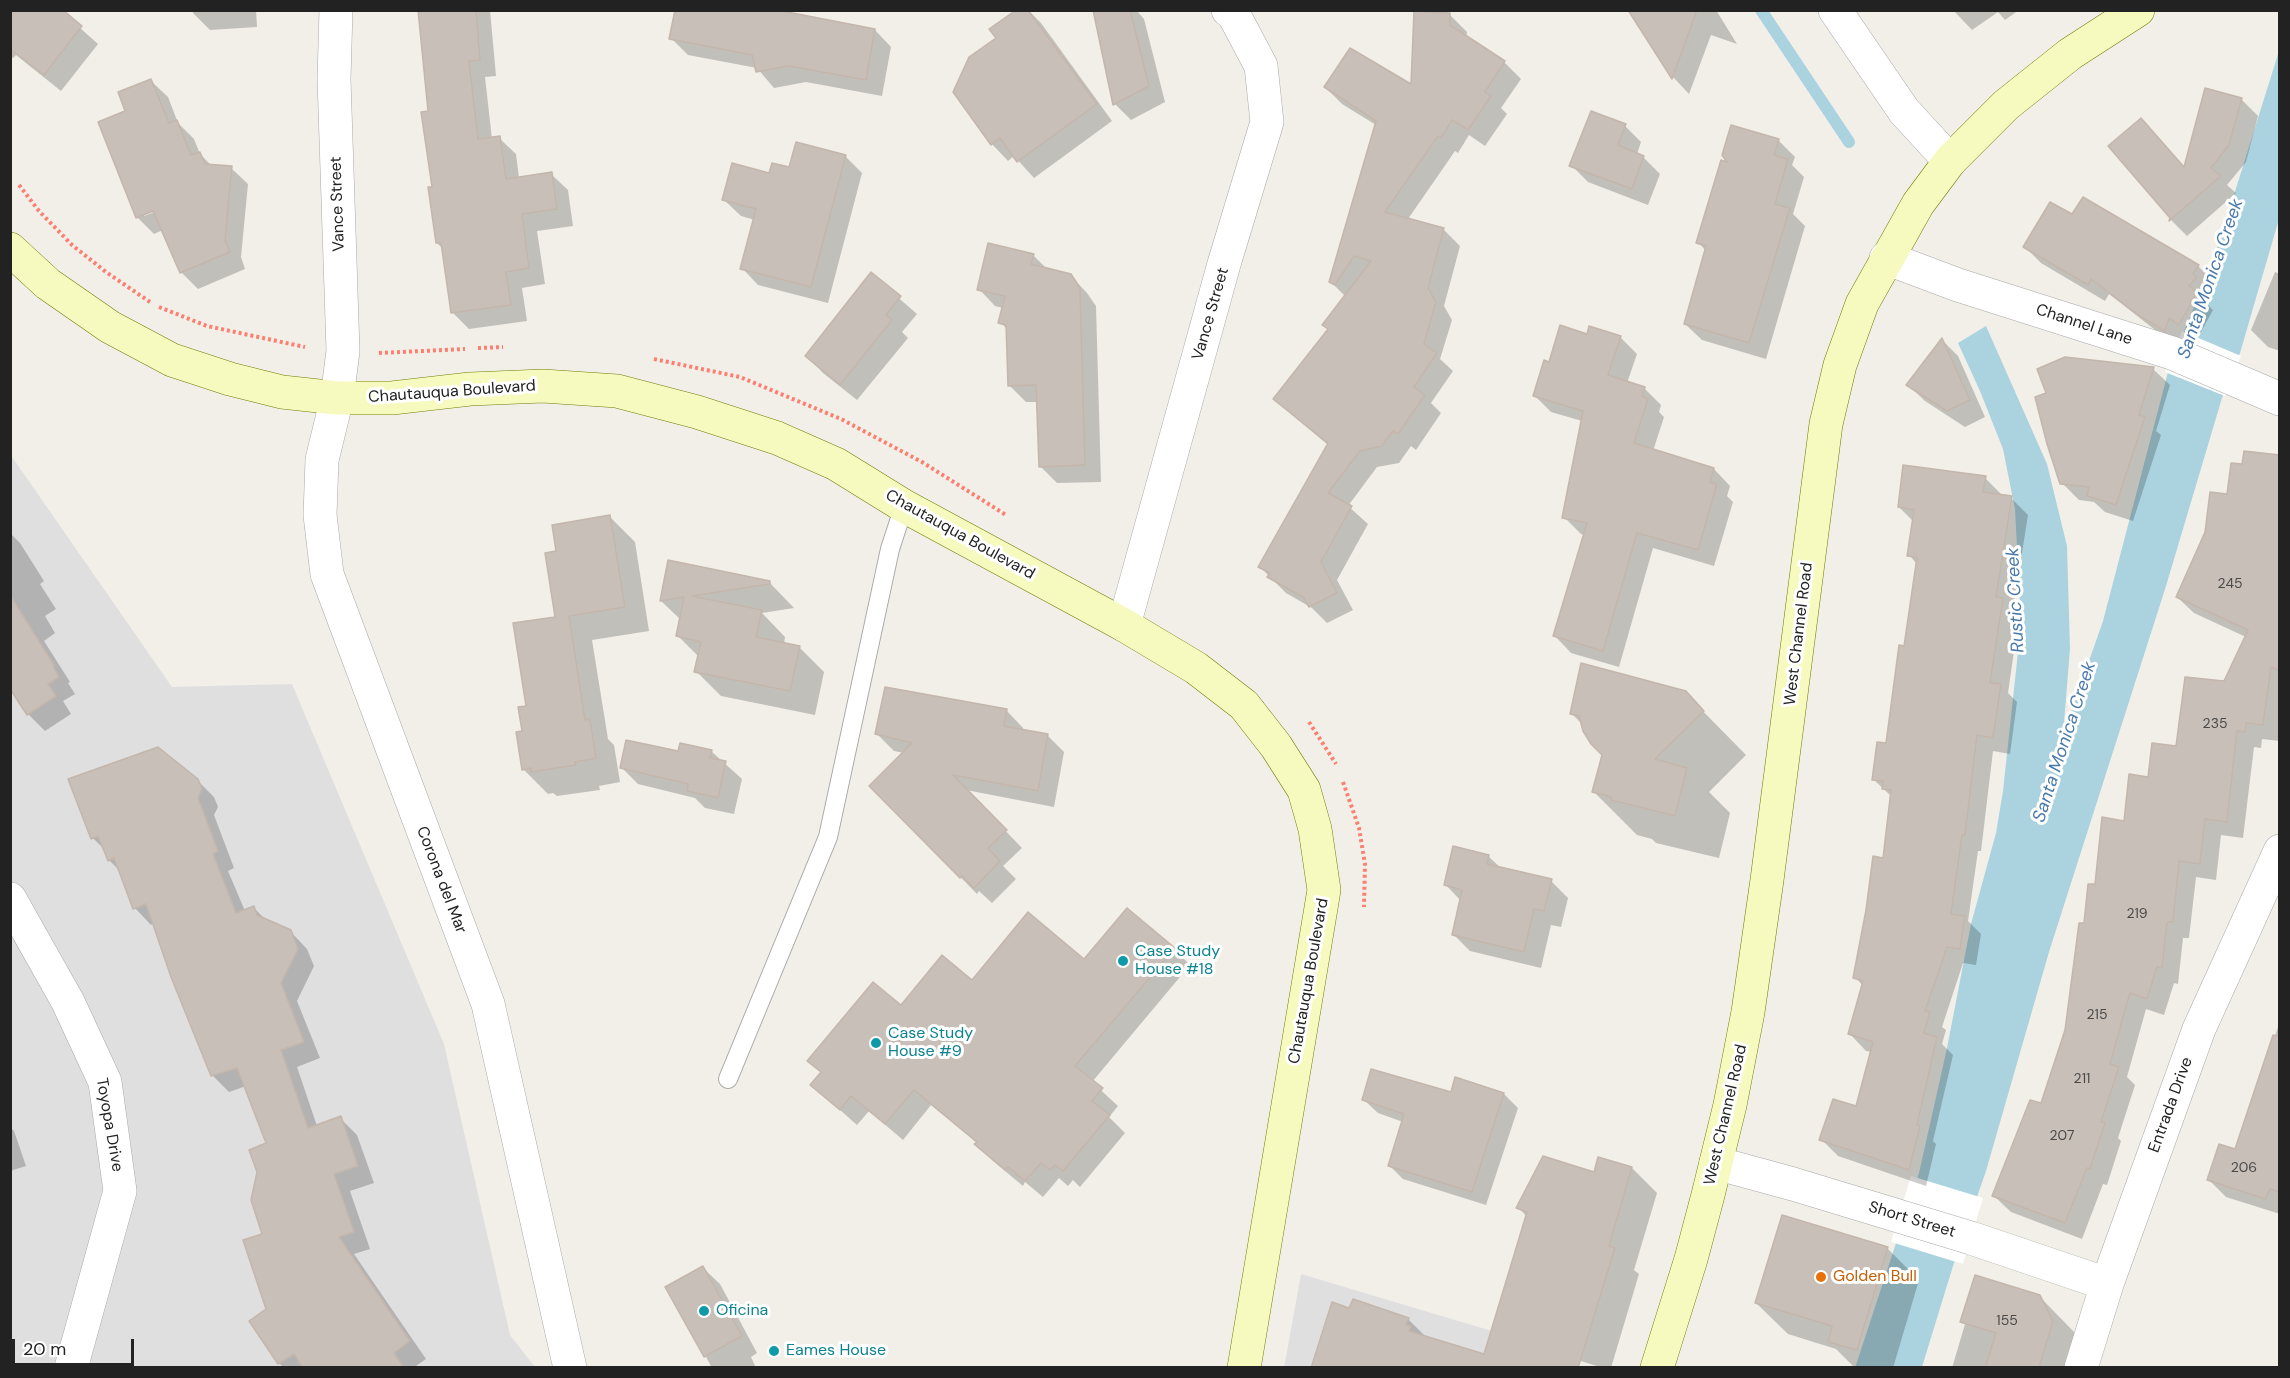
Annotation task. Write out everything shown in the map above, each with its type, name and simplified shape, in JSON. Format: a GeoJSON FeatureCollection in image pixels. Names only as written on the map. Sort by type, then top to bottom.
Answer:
{"type":"FeatureCollection","features":[{"type":"Feature","properties":{"kind":"street","name":"Vance Street"},"geometry":{"type":"LineString","coordinates":[[336,10],[334,79],[343,330],[337,398]]}},
{"type":"Feature","properties":{"kind":"street","name":"Vance Street"},"geometry":{"type":"LineString","coordinates":[[1124,625],[1224,264],[1267,122],[1261,66],[1234,15],[1228,10]]}},
{"type":"Feature","properties":{"kind":"street"},"geometry":{"type":"LineString","coordinates":[[1835,10],[1904,111],[1950,161]]}},
{"type":"Feature","properties":{"kind":"street","name":"West Channel Road"},"geometry":{"type":"LineString","coordinates":[[1658,1368],[1691,1259],[1716,1163],[1748,1012],[1826,424],[1840,365],[1862,304],[1886,258],[1918,204],[1950,161],[2006,105],[2070,54],[2138,10]]}},
{"type":"Feature","properties":{"kind":"street","name":"Chautauqua Boulevard"},"geometry":{"type":"LineString","coordinates":[[10,249],[48,284],[110,327],[172,360],[230,379],[282,392],[337,398],[392,398],[470,389],[543,386],[617,391],[697,412],[777,438],[836,464],[904,506],[1124,625],[1196,668],[1244,705],[1276,746],[1304,790],[1315,829],[1324,890],[1244,1368]]}},
{"type":"Feature","properties":{"kind":"street","name":"Channel Lane"},"geometry":{"type":"LineString","coordinates":[[1886,258],[1958,285],[2172,353],[2280,399]]}},
{"type":"Feature","properties":{"kind":"street","name":"Corona del Mar"},"geometry":{"type":"LineString","coordinates":[[337,398],[322,460],[320,515],[327,574],[488,1004],[570,1368]]}},
{"type":"Feature","properties":{"kind":"street","name":"Entrada Drive"},"geometry":{"type":"LineString","coordinates":[[2081,1368],[2107,1284],[2199,1029],[2277,861]]}},
{"type":"Feature","properties":{"kind":"street","name":"Toyopa Drive"},"geometry":{"type":"LineString","coordinates":[[10,898],[68,1002],[105,1082],[120,1191],[71,1368]]}},
{"type":"Feature","properties":{"kind":"street","name":"Short Street"},"geometry":{"type":"LineString","coordinates":[[1716,1163],[1794,1184],[1971,1238],[2107,1284]]}},
{"type":"Feature","properties":{"kind":"lane"},"geometry":{"type":"LineString","coordinates":[[728,1080],[828,837],[890,549],[904,506]]}},
{"type":"Feature","properties":{"kind":"path"},"geometry":{"type":"LineString","coordinates":[[19,185],[39,211],[72,245],[155,306],[207,326],[309,348]]}},
{"type":"Feature","properties":{"kind":"shaded area"},"geometry":{"type":"Polygon","coordinates":[[[10,454],[172,687],[292,684],[444,1044],[510,1335],[535,1367],[11,1367],[10,454]]]}},
{"type":"Feature","properties":{"kind":"shaded area"},"geometry":{"type":"Polygon","coordinates":[[[1301,1274],[1579,1357],[1576,1368],[1284,1368],[1301,1274]]]}},
{"type":"Feature","properties":{"kind":"water","name":"Santa Monica Creek"},"geometry":{"type":"Polygon","coordinates":[[[2279,51],[2279,219],[2240,353],[2222,398],[2166,586],[2049,952],[1986,1171],[1953,1266],[1922,1367],[1855,1368],[1919,1173],[1947,1048],[1971,924],[1996,833],[2003,791],[2021,624],[2015,509],[2003,449],[1958,343],[1986,326],[2047,464],[2067,546],[2070,649],[2063,735],[2103,621],[2168,372],[2217,249],[2279,51]]]}},
{"type":"Feature","properties":{"kind":"pier"},"geometry":{"type":"Polygon","coordinates":[[[2182,331],[2241,356],[2225,396],[2165,372],[2182,331]]]}},
{"type":"Feature","properties":{"kind":"pier"},"geometry":{"type":"Polygon","coordinates":[[[1911,1176],[1983,1198],[1963,1264],[1891,1242],[1911,1176]]]}},
{"type":"Feature","properties":{"kind":"building"},"geometry":{"type":"Polygon","coordinates":[[[10,10],[63,10],[82,26],[44,75],[10,49],[10,10]]]}},
{"type":"Feature","properties":{"kind":"building"},"geometry":{"type":"Polygon","coordinates":[[[418,10],[476,10],[480,60],[469,61],[478,139],[500,136],[506,179],[552,172],[557,209],[522,214],[529,268],[506,272],[511,305],[451,313],[441,243],[436,243],[428,187],[432,187],[421,112],[428,111],[418,10]]]}},
{"type":"Feature","properties":{"kind":"building"},"geometry":{"type":"Polygon","coordinates":[[[675,10],[777,10],[875,29],[866,80],[789,66],[756,72],[752,55],[669,39],[675,10]]]}},
{"type":"Feature","properties":{"kind":"building"},"geometry":{"type":"Polygon","coordinates":[[[1016,10],[1028,10],[1097,104],[1017,162],[1000,138],[991,145],[953,92],[969,57],[996,38],[989,29],[1016,10]]]}},
{"type":"Feature","properties":{"kind":"building"},"geometry":{"type":"Polygon","coordinates":[[[1093,10],[1130,10],[1149,86],[1113,105],[1093,10]]]}},
{"type":"Feature","properties":{"kind":"building"},"geometry":{"type":"Polygon","coordinates":[[[1628,10],[1697,10],[1672,79],[1628,10]]]}},
{"type":"Feature","properties":{"kind":"building"},"geometry":{"type":"Polygon","coordinates":[[[1414,11],[1450,13],[1450,25],[1505,61],[1485,92],[1491,96],[1468,130],[1452,120],[1441,138],[1438,136],[1385,212],[1444,228],[1428,288],[1436,302],[1424,344],[1437,353],[1414,387],[1425,395],[1398,434],[1393,431],[1382,446],[1360,451],[1328,493],[1352,506],[1321,562],[1337,593],[1309,607],[1303,597],[1267,577],[1270,573],[1258,567],[1328,443],[1273,399],[1328,329],[1322,325],[1371,261],[1354,256],[1335,285],[1329,282],[1376,121],[1324,87],[1350,48],[1411,84],[1414,11]]]}},
{"type":"Feature","properties":{"kind":"building"},"geometry":{"type":"Polygon","coordinates":[[[151,79],[169,123],[177,120],[191,155],[200,152],[205,164],[232,166],[225,240],[230,252],[180,273],[153,211],[136,218],[98,122],[125,111],[118,92],[151,79]]]}},
{"type":"Feature","properties":{"kind":"building"},"geometry":{"type":"Polygon","coordinates":[[[2205,88],[2242,98],[2229,145],[2211,168],[2221,176],[2169,221],[2170,218],[2108,146],[2141,118],[2184,167],[2205,88]]]}},
{"type":"Feature","properties":{"kind":"building"},"geometry":{"type":"Polygon","coordinates":[[[1591,111],[1626,124],[1618,145],[1644,156],[1632,189],[1569,166],[1591,111]]]}},
{"type":"Feature","properties":{"kind":"building"},"geometry":{"type":"Polygon","coordinates":[[[1731,125],[1779,139],[1774,155],[1788,159],[1775,204],[1790,208],[1749,343],[1684,324],[1706,246],[1696,243],[1721,160],[1727,162],[1722,155],[1731,125]]]}},
{"type":"Feature","properties":{"kind":"building"},"geometry":{"type":"Polygon","coordinates":[[[796,142],[846,155],[811,287],[740,269],[756,209],[722,200],[732,163],[769,173],[772,163],[789,167],[796,142]]]}},
{"type":"Feature","properties":{"kind":"building"},"geometry":{"type":"Polygon","coordinates":[[[2083,197],[2199,265],[2193,274],[2197,277],[2189,286],[2197,292],[2179,325],[2169,318],[2165,331],[2141,317],[2091,279],[2088,285],[2023,247],[2050,202],[2072,214],[2083,197]]]}},
{"type":"Feature","properties":{"kind":"building"},"geometry":{"type":"Polygon","coordinates":[[[988,243],[1034,254],[1031,264],[1071,274],[1080,288],[1085,465],[1039,467],[1036,385],[1008,386],[1006,325],[998,323],[1005,296],[977,290],[988,243]]]}},
{"type":"Feature","properties":{"kind":"building"},"geometry":{"type":"Polygon","coordinates":[[[871,272],[901,296],[886,315],[892,320],[840,385],[805,356],[871,272]]]}},
{"type":"Feature","properties":{"kind":"building"},"geometry":{"type":"Polygon","coordinates":[[[1560,325],[1587,334],[1589,326],[1621,336],[1608,375],[1645,387],[1642,396],[1648,399],[1634,443],[1714,468],[1710,482],[1717,484],[1698,550],[1637,533],[1603,651],[1553,636],[1587,523],[1562,518],[1583,411],[1533,396],[1544,360],[1549,362],[1560,325]]]}},
{"type":"Feature","properties":{"kind":"building"},"geometry":{"type":"Polygon","coordinates":[[[1942,338],[1970,400],[1947,411],[1906,385],[1942,338]]]}},
{"type":"Feature","properties":{"kind":"building"},"geometry":{"type":"Polygon","coordinates":[[[2065,357],[2154,367],[2139,415],[2145,417],[2116,505],[2087,496],[2089,487],[2060,484],[2035,397],[2046,393],[2037,369],[2065,357]]]}},
{"type":"Feature","properties":{"kind":"building"},"geometry":{"type":"Polygon","coordinates":[[[2244,451],[2280,455],[2280,671],[2271,667],[2263,725],[2246,723],[2245,732],[2237,731],[2227,822],[2205,819],[2200,864],[2179,861],[2173,922],[2167,922],[2162,968],[2157,967],[2147,999],[2130,993],[2110,1064],[2119,1067],[2101,1122],[2105,1123],[2090,1169],[2087,1168],[2065,1223],[1992,1196],[2030,1100],[2041,1103],[2065,1030],[2079,923],[2084,923],[2088,884],[2095,884],[2102,817],[2124,821],[2129,774],[2148,777],[2152,743],[2176,746],[2185,677],[2224,681],[2248,630],[2176,597],[2205,532],[2210,492],[2227,494],[2231,463],[2242,464],[2244,451]]]}},
{"type":"Feature","properties":{"kind":"building"},"geometry":{"type":"Polygon","coordinates":[[[1903,465],[1986,476],[1983,492],[2012,496],[1996,597],[2003,598],[1990,683],[2001,684],[1993,738],[1977,735],[1965,835],[1962,835],[1951,914],[1965,916],[1960,949],[1947,947],[1925,1011],[1930,1012],[1924,1033],[1937,1037],[1909,1170],[1819,1140],[1833,1099],[1856,1106],[1873,1042],[1848,1034],[1863,981],[1853,978],[1866,910],[1873,856],[1883,858],[1891,790],[1882,789],[1883,781],[1872,780],[1877,742],[1886,743],[1899,645],[1904,646],[1917,557],[1907,556],[1914,510],[1898,507],[1903,465]]]}},
{"type":"Feature","properties":{"kind":"building"},"geometry":{"type":"Polygon","coordinates":[[[610,515],[625,607],[569,616],[585,720],[590,719],[596,758],[575,762],[576,765],[531,772],[531,768],[522,770],[516,732],[522,731],[518,707],[526,706],[513,623],[555,617],[545,553],[556,551],[552,525],[610,515]]]}},
{"type":"Feature","properties":{"kind":"building"},"geometry":{"type":"Polygon","coordinates":[[[668,560],[770,581],[770,584],[692,596],[762,610],[756,637],[800,646],[790,691],[694,672],[701,642],[676,636],[684,597],[660,601],[668,560]]]}},
{"type":"Feature","properties":{"kind":"building"},"geometry":{"type":"Polygon","coordinates":[[[10,595],[54,665],[59,677],[48,684],[56,696],[27,715],[10,689],[10,595]]]}},
{"type":"Feature","properties":{"kind":"building"},"geometry":{"type":"Polygon","coordinates":[[[1581,663],[1686,691],[1704,711],[1655,759],[1687,768],[1675,816],[1611,800],[1611,797],[1592,792],[1602,755],[1583,731],[1579,716],[1570,714],[1581,663]]]}},
{"type":"Feature","properties":{"kind":"building"},"geometry":{"type":"Polygon","coordinates":[[[885,687],[1007,709],[1004,726],[1048,734],[1038,791],[953,775],[1007,830],[988,848],[1000,861],[974,888],[962,876],[960,878],[869,786],[912,743],[875,734],[885,687]]]}},
{"type":"Feature","properties":{"kind":"building"},"geometry":{"type":"Polygon","coordinates":[[[626,740],[678,751],[680,743],[712,750],[710,758],[726,761],[718,798],[687,791],[688,784],[620,768],[626,740]]]}},
{"type":"Feature","properties":{"kind":"building"},"geometry":{"type":"Polygon","coordinates":[[[158,747],[198,779],[202,789],[198,798],[218,851],[213,854],[236,913],[254,906],[257,915],[291,930],[298,949],[281,983],[304,1042],[281,1050],[308,1128],[341,1116],[358,1166],[334,1174],[354,1232],[339,1237],[410,1341],[394,1353],[404,1368],[303,1368],[294,1354],[278,1364],[249,1321],[266,1309],[243,1240],[262,1234],[251,1200],[257,1172],[249,1150],[266,1143],[237,1068],[211,1076],[171,977],[146,904],[133,909],[114,858],[108,861],[98,836],[91,839],[68,779],[158,747]]]}},
{"type":"Feature","properties":{"kind":"building"},"geometry":{"type":"Polygon","coordinates":[[[1453,846],[1489,855],[1487,864],[1552,879],[1544,911],[1534,909],[1524,952],[1452,935],[1462,890],[1444,885],[1453,846]]]}},
{"type":"Feature","properties":{"kind":"building"},"geometry":{"type":"Polygon","coordinates":[[[1127,908],[1175,948],[1075,1066],[1103,1088],[1092,1101],[1110,1115],[1063,1171],[1055,1165],[1050,1170],[1041,1163],[1025,1181],[1008,1167],[1005,1170],[974,1144],[977,1142],[914,1090],[885,1124],[851,1096],[840,1110],[810,1085],[821,1072],[807,1061],[873,982],[901,1005],[942,955],[972,980],[1028,912],[1084,959],[1127,908]]]}},
{"type":"Feature","properties":{"kind":"building"},"geometry":{"type":"Polygon","coordinates":[[[2273,1035],[2280,1036],[2280,1192],[2270,1189],[2265,1199],[2207,1180],[2219,1144],[2235,1149],[2273,1035]]]}},
{"type":"Feature","properties":{"kind":"building"},"geometry":{"type":"Polygon","coordinates":[[[1371,1069],[1451,1092],[1455,1077],[1504,1093],[1472,1192],[1388,1166],[1404,1114],[1362,1100],[1371,1069]]]}},
{"type":"Feature","properties":{"kind":"building"},"geometry":{"type":"Polygon","coordinates":[[[1543,1156],[1594,1172],[1598,1157],[1632,1167],[1609,1246],[1615,1248],[1578,1368],[1311,1368],[1332,1302],[1349,1308],[1353,1299],[1409,1318],[1406,1325],[1411,1326],[1409,1331],[1484,1354],[1527,1212],[1516,1208],[1543,1156]]]}},
{"type":"Feature","properties":{"kind":"building","name":"Golden Bull"},"geometry":{"type":"Polygon","coordinates":[[[1782,1215],[1888,1247],[1857,1350],[1828,1342],[1832,1326],[1755,1303],[1782,1215]]]}},
{"type":"Feature","properties":{"kind":"building","name":"Oficina"},"geometry":{"type":"Polygon","coordinates":[[[703,1266],[742,1336],[704,1357],[665,1287],[703,1266]]]}},
{"type":"Feature","properties":{"kind":"building"},"geometry":{"type":"Polygon","coordinates":[[[1975,1275],[2040,1295],[2053,1321],[2039,1368],[1985,1368],[1996,1333],[1960,1322],[1975,1275]]]}},
{"type":"Feature","properties":{"kind":"waterway","name":"Rustic Creek"},"geometry":{"type":"LineString","coordinates":[[1761,10],[1849,142]]}},
{"type":"Feature","properties":{"kind":"place","name":"Case Study House #18"},"geometry":{"type":"Point","coordinates":[1123,961]}},
{"type":"Feature","properties":{"kind":"place","name":"Case Study House #9"},"geometry":{"type":"Point","coordinates":[876,1043]}},
{"type":"Feature","properties":{"kind":"place","name":"Golden Bull"},"geometry":{"type":"Point","coordinates":[1821,1277]}},
{"type":"Feature","properties":{"kind":"place","name":"Oficina"},"geometry":{"type":"Point","coordinates":[704,1311]}},
{"type":"Feature","properties":{"kind":"place","name":"Eames House"},"geometry":{"type":"Point","coordinates":[774,1351]}}]}
